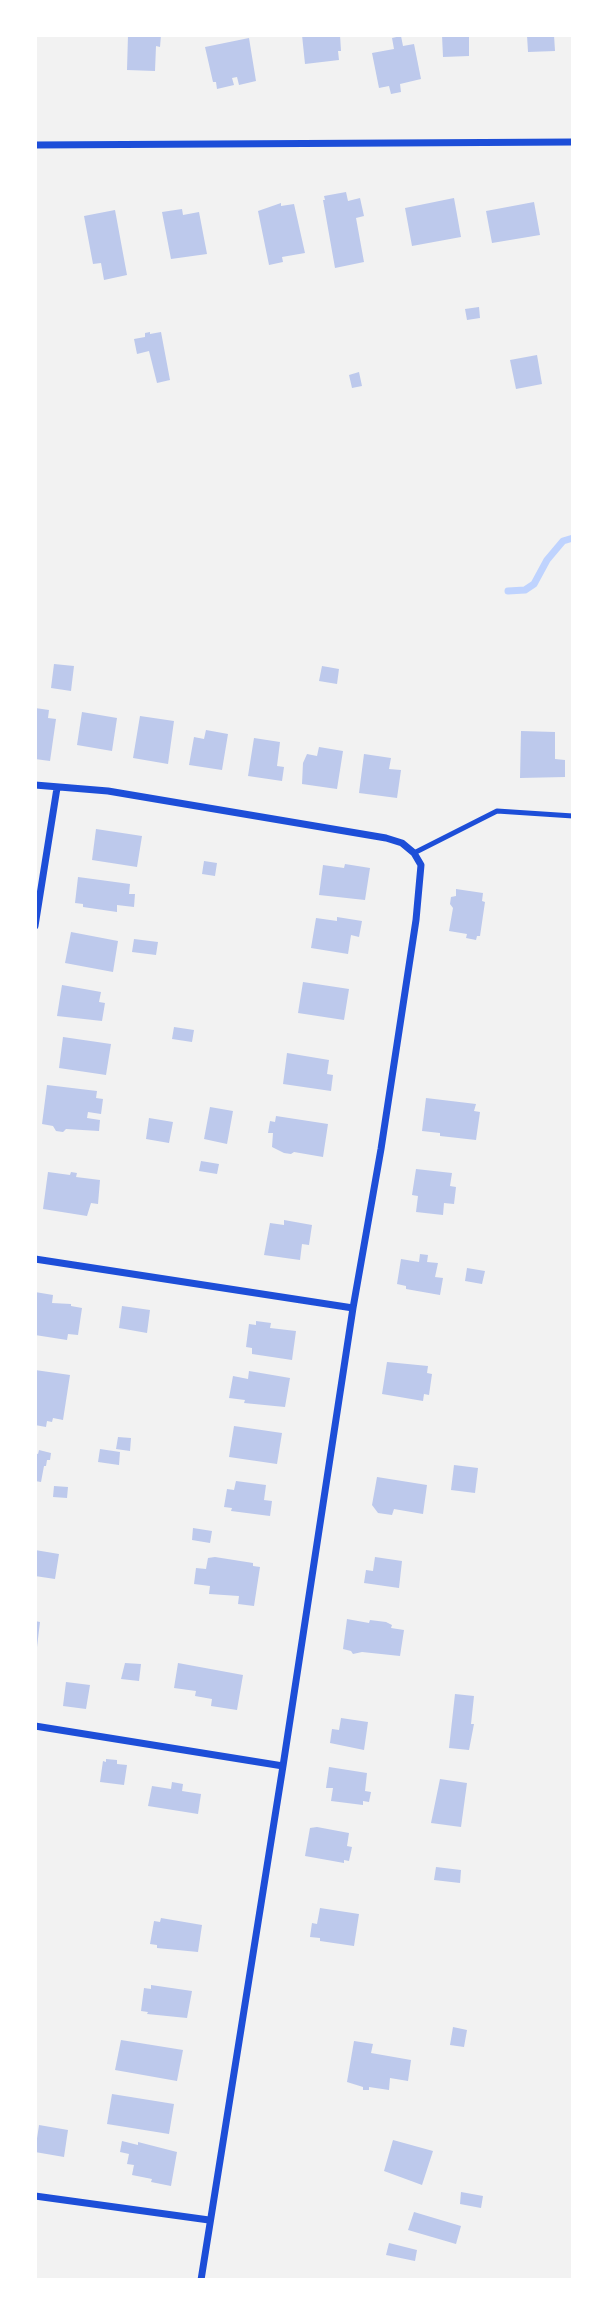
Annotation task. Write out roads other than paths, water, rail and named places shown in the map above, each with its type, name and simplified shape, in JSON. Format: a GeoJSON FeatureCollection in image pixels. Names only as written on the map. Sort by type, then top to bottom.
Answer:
{"type":"FeatureCollection","features":[{"type":"Feature","properties":{"kind":"street"},"geometry":{"type":"LineString","coordinates":[[35,145],[573,142]]}},
{"type":"Feature","properties":{"kind":"street"},"geometry":{"type":"LineString","coordinates":[[35,785],[108,791],[386,838],[402,843],[414,853],[421,865],[416,920],[381,1149],[353,1308],[201,2280]]}},
{"type":"Feature","properties":{"kind":"street"},"geometry":{"type":"LineString","coordinates":[[35,926],[57,788]]}},
{"type":"Feature","properties":{"kind":"street"},"geometry":{"type":"LineString","coordinates":[[35,1259],[353,1308]]}},
{"type":"Feature","properties":{"kind":"street"},"geometry":{"type":"LineString","coordinates":[[35,1726],[283,1766]]}},
{"type":"Feature","properties":{"kind":"street"},"geometry":{"type":"LineString","coordinates":[[35,2196],[209,2220]]}},
{"type":"Feature","properties":{"kind":"lane"},"geometry":{"type":"LineString","coordinates":[[414,853],[497,811],[573,816]]}},
{"type":"Feature","properties":{"kind":"waterway"},"geometry":{"type":"LineString","coordinates":[[508,591],[525,590],[534,584],[547,560],[563,541],[573,538]]}}]}
